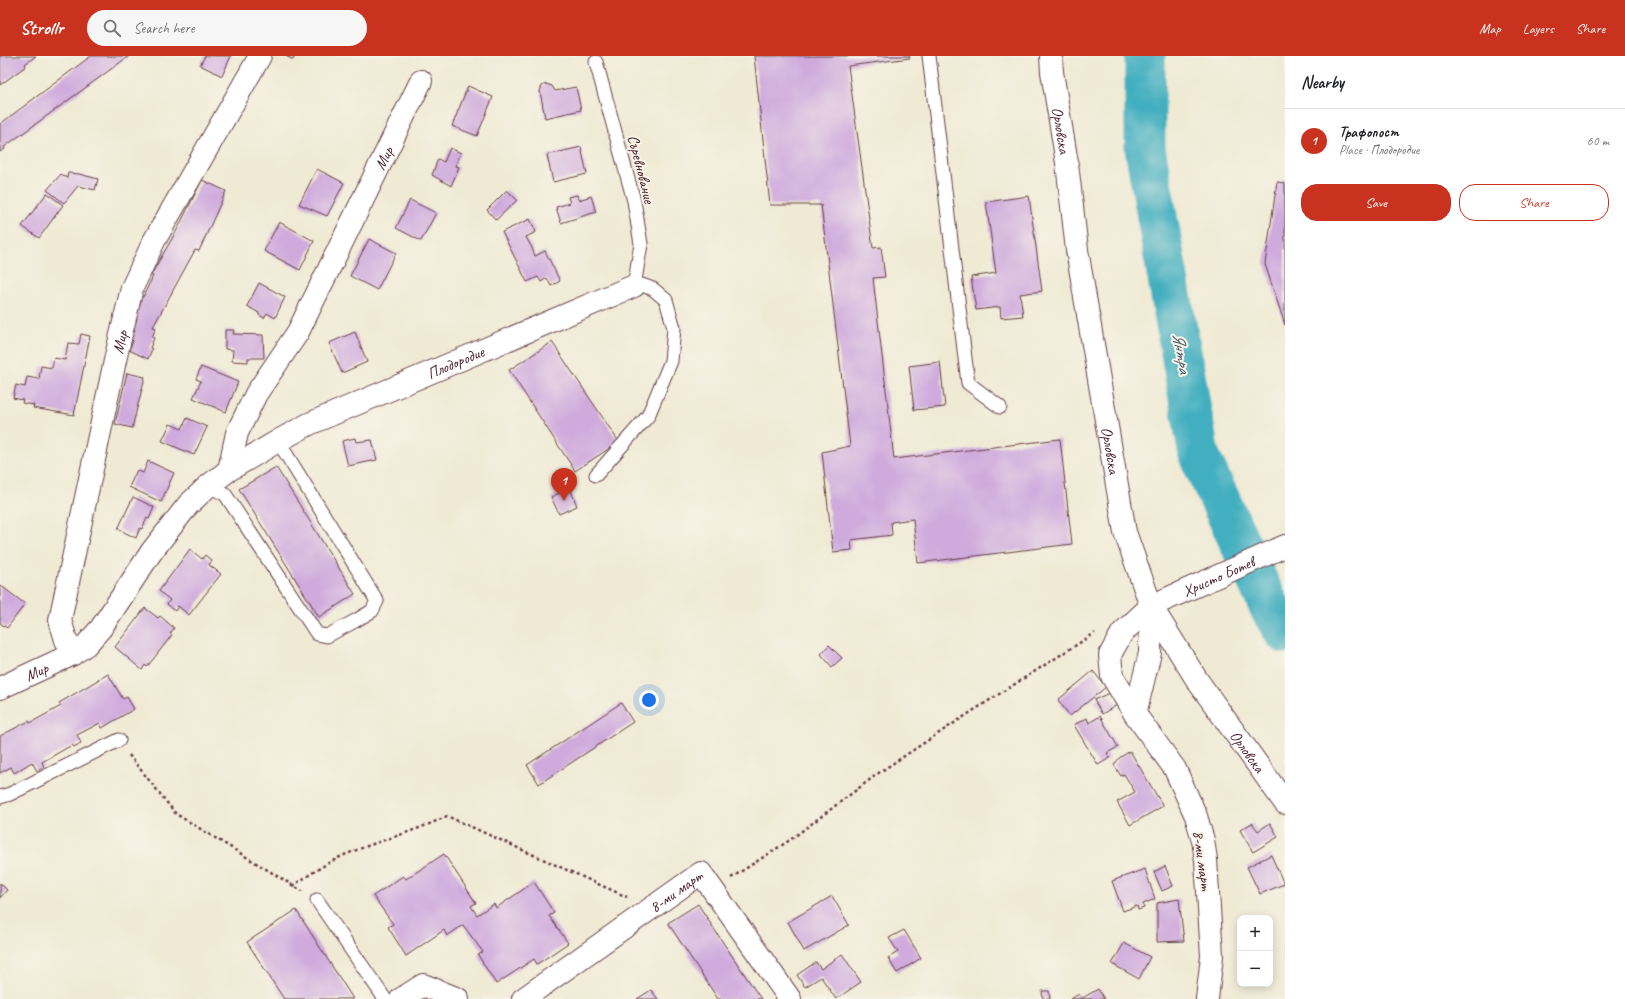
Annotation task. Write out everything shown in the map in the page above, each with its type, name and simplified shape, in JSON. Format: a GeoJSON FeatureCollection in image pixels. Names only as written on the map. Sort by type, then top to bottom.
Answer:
{"type":"FeatureCollection","features":[{"type":"Feature","properties":{"kind":"street","name":"Мир"},"geometry":{"type":"LineString","coordinates":[[73,654],[66,640],[60,620],[116,356],[132,288],[154,241],[260,56]]}},
{"type":"Feature","properties":{"kind":"street","name":"Орловска"},"geometry":{"type":"LineString","coordinates":[[1051,56],[1052,72],[1067,163],[1077,250],[1125,532],[1151,606],[1197,680],[1285,803]]}},
{"type":"Feature","properties":{"kind":"street","name":"Мир"},"geometry":{"type":"LineString","coordinates":[[229,470],[237,433],[256,394],[298,332],[421,81]]}},
{"type":"Feature","properties":{"kind":"street","name":"Плодородие"},"geometry":{"type":"LineString","coordinates":[[278,441],[309,424],[634,286]]}},
{"type":"Feature","properties":{"kind":"street","name":"Мир"},"geometry":{"type":"LineString","coordinates":[[0,688],[73,654],[86,645],[101,628],[152,551],[188,505],[208,486],[229,470],[278,441]]}},
{"type":"Feature","properties":{"kind":"street","name":"Христо Ботев"},"geometry":{"type":"LineString","coordinates":[[1122,633],[1151,606],[1285,546]]}},
{"type":"Feature","properties":{"kind":"street"},"geometry":{"type":"LineString","coordinates":[[1135,714],[1150,653],[1151,606]]}},
{"type":"Feature","properties":{"kind":"street","name":"8-ми март"},"geometry":{"type":"LineString","coordinates":[[1122,633],[1110,655],[1112,676],[1135,714],[1175,769],[1196,816],[1203,840],[1207,867],[1212,956],[1207,999]]}},
{"type":"Feature","properties":{"kind":"street","name":"8-ми март"},"geometry":{"type":"LineString","coordinates":[[523,999],[702,872],[790,999]]}},
{"type":"Feature","properties":{"kind":"street"},"geometry":{"type":"LineString","coordinates":[[401,999],[423,985],[458,999]]}},
{"type":"Feature","properties":{"kind":"lane"},"geometry":{"type":"LineString","coordinates":[[929,56],[968,383],[1000,407]]}},
{"type":"Feature","properties":{"kind":"lane","name":"Съревнование"},"geometry":{"type":"LineString","coordinates":[[596,62],[634,201],[641,244],[634,286]]}},
{"type":"Feature","properties":{"kind":"lane"},"geometry":{"type":"LineString","coordinates":[[596,475],[648,416],[671,361],[674,328],[666,300],[654,289],[642,285],[634,286]]}},
{"type":"Feature","properties":{"kind":"lane"},"geometry":{"type":"LineString","coordinates":[[208,486],[225,494],[317,634],[327,636],[372,611],[377,601],[278,441]]}},
{"type":"Feature","properties":{"kind":"lane"},"geometry":{"type":"LineString","coordinates":[[0,797],[10,794],[118,740]]}},
{"type":"Feature","properties":{"kind":"lane"},"geometry":{"type":"LineString","coordinates":[[317,900],[385,999]]}},
{"type":"Feature","properties":{"kind":"path"},"geometry":{"type":"LineString","coordinates":[[713,889],[790,840],[880,772],[1094,634],[1122,633]]}},
{"type":"Feature","properties":{"kind":"path"},"geometry":{"type":"LineString","coordinates":[[118,740],[176,814],[292,886],[339,858],[393,836],[431,824],[447,816],[652,908]]}},
{"type":"Feature","properties":{"kind":"building"},"geometry":{"type":"Polygon","coordinates":[[[0,56],[36,56],[25,64],[26,66],[0,85],[0,56]]]}},
{"type":"Feature","properties":{"kind":"building"},"geometry":{"type":"Polygon","coordinates":[[[91,56],[129,56],[4,147],[5,149],[0,152],[0,124],[91,56]]]}},
{"type":"Feature","properties":{"kind":"building"},"geometry":{"type":"Polygon","coordinates":[[[205,56],[231,56],[222,76],[200,65],[205,56]]]}},
{"type":"Feature","properties":{"kind":"building"},"geometry":{"type":"Polygon","coordinates":[[[286,56],[295,56],[293,60],[286,56]]]}},
{"type":"Feature","properties":{"kind":"building"},"geometry":{"type":"Polygon","coordinates":[[[754,56],[909,56],[910,58],[848,66],[873,248],[881,247],[885,277],[873,278],[894,459],[1060,439],[1072,544],[918,563],[913,519],[891,522],[892,535],[851,540],[852,550],[833,552],[822,452],[850,446],[821,205],[770,205],[754,56]]]}},
{"type":"Feature","properties":{"kind":"building"},"geometry":{"type":"Polygon","coordinates":[[[546,84],[552,86],[555,91],[576,87],[581,110],[545,118],[540,91],[542,86],[546,84]]]}},
{"type":"Feature","properties":{"kind":"building"},"geometry":{"type":"Polygon","coordinates":[[[468,86],[493,97],[477,136],[452,126],[468,86]]]}},
{"type":"Feature","properties":{"kind":"building"},"geometry":{"type":"Polygon","coordinates":[[[581,147],[587,174],[553,182],[547,155],[581,147]]]}},
{"type":"Feature","properties":{"kind":"building"},"geometry":{"type":"Polygon","coordinates":[[[450,148],[461,153],[455,166],[459,167],[451,186],[432,175],[438,159],[444,162],[450,148]]]}},
{"type":"Feature","properties":{"kind":"building"},"geometry":{"type":"Polygon","coordinates":[[[317,169],[344,183],[327,216],[299,204],[317,169]]]}},
{"type":"Feature","properties":{"kind":"building"},"geometry":{"type":"Polygon","coordinates":[[[68,173],[98,179],[95,190],[78,186],[64,203],[47,190],[61,174],[67,178],[68,173]]]}},
{"type":"Feature","properties":{"kind":"building"},"geometry":{"type":"Polygon","coordinates":[[[202,180],[226,191],[199,251],[195,250],[153,327],[156,328],[152,337],[154,338],[150,348],[152,349],[148,359],[129,350],[133,341],[131,339],[135,330],[132,329],[137,319],[134,318],[139,308],[136,306],[141,296],[143,297],[153,276],[151,275],[178,228],[202,180]]]}},
{"type":"Feature","properties":{"kind":"building"},"geometry":{"type":"Polygon","coordinates":[[[1277,182],[1285,183],[1285,325],[1265,264],[1277,182]]]}},
{"type":"Feature","properties":{"kind":"building"},"geometry":{"type":"Polygon","coordinates":[[[507,190],[517,200],[496,220],[487,210],[507,190]]]}},
{"type":"Feature","properties":{"kind":"building"},"geometry":{"type":"Polygon","coordinates":[[[47,193],[63,205],[39,238],[22,226],[47,193]]]}},
{"type":"Feature","properties":{"kind":"building"},"geometry":{"type":"Polygon","coordinates":[[[577,195],[579,200],[591,196],[596,212],[561,223],[556,207],[570,203],[568,197],[577,195]]]}},
{"type":"Feature","properties":{"kind":"building"},"geometry":{"type":"Polygon","coordinates":[[[1029,196],[1042,291],[1020,294],[1023,316],[1001,318],[1000,307],[976,310],[971,277],[996,273],[986,202],[1029,196]]]}},
{"type":"Feature","properties":{"kind":"building"},"geometry":{"type":"Polygon","coordinates":[[[410,200],[436,213],[421,241],[396,228],[410,200]]]}},
{"type":"Feature","properties":{"kind":"building"},"geometry":{"type":"Polygon","coordinates":[[[530,219],[536,232],[526,237],[535,256],[545,251],[560,281],[551,286],[547,278],[541,282],[538,277],[527,282],[502,232],[530,219]]]}},
{"type":"Feature","properties":{"kind":"building"},"geometry":{"type":"Polygon","coordinates":[[[279,222],[314,241],[300,270],[264,251],[279,222]]]}},
{"type":"Feature","properties":{"kind":"building"},"geometry":{"type":"Polygon","coordinates":[[[369,239],[396,253],[377,290],[350,276],[369,239]]]}},
{"type":"Feature","properties":{"kind":"building"},"geometry":{"type":"Polygon","coordinates":[[[259,283],[285,297],[275,318],[267,313],[264,318],[259,315],[259,313],[247,306],[259,283]]]}},
{"type":"Feature","properties":{"kind":"building"},"geometry":{"type":"Polygon","coordinates":[[[225,330],[234,330],[233,334],[263,335],[264,358],[248,358],[248,362],[232,361],[233,350],[225,349],[225,330]]]}},
{"type":"Feature","properties":{"kind":"building"},"geometry":{"type":"Polygon","coordinates":[[[355,332],[367,362],[342,373],[329,343],[355,332]]]}},
{"type":"Feature","properties":{"kind":"building"},"geometry":{"type":"Polygon","coordinates":[[[81,334],[90,336],[74,415],[33,408],[34,405],[22,403],[23,400],[13,398],[16,385],[25,387],[27,377],[39,379],[41,366],[52,368],[54,358],[65,360],[68,343],[79,344],[81,334]]]}},
{"type":"Feature","properties":{"kind":"building"},"geometry":{"type":"Polygon","coordinates":[[[552,342],[619,442],[575,471],[509,370],[552,342]]]}},
{"type":"Feature","properties":{"kind":"building"},"geometry":{"type":"Polygon","coordinates":[[[940,362],[945,407],[914,410],[909,366],[940,362]]]}},
{"type":"Feature","properties":{"kind":"building"},"geometry":{"type":"Polygon","coordinates":[[[201,367],[238,382],[226,412],[193,398],[201,381],[196,379],[201,367]]]}},
{"type":"Feature","properties":{"kind":"building"},"geometry":{"type":"Polygon","coordinates":[[[127,373],[145,377],[132,428],[115,424],[127,373]]]}},
{"type":"Feature","properties":{"kind":"building"},"geometry":{"type":"Polygon","coordinates":[[[187,418],[207,427],[194,455],[162,441],[170,424],[182,429],[187,418]]]}},
{"type":"Feature","properties":{"kind":"building"},"geometry":{"type":"Polygon","coordinates":[[[355,438],[356,442],[372,440],[377,460],[348,466],[342,441],[355,438]]]}},
{"type":"Feature","properties":{"kind":"building"},"geometry":{"type":"Polygon","coordinates":[[[148,461],[174,473],[161,502],[129,487],[137,470],[143,473],[148,461]]]}},
{"type":"Feature","properties":{"kind":"building"},"geometry":{"type":"Polygon","coordinates":[[[276,467],[355,594],[319,617],[239,489],[276,467]]]}},
{"type":"Feature","properties":{"kind":"building"},"geometry":{"type":"Polygon","coordinates":[[[570,488],[577,506],[559,514],[551,497],[570,488]]]}},
{"type":"Feature","properties":{"kind":"building"},"geometry":{"type":"Polygon","coordinates":[[[133,497],[154,507],[149,519],[147,518],[142,529],[140,528],[136,538],[118,529],[133,497]]]}},
{"type":"Feature","properties":{"kind":"building"},"geometry":{"type":"Polygon","coordinates":[[[190,549],[202,559],[205,555],[212,561],[209,565],[221,574],[189,615],[178,606],[175,611],[167,604],[170,600],[159,591],[190,549]]]}},
{"type":"Feature","properties":{"kind":"building"},"geometry":{"type":"Polygon","coordinates":[[[0,585],[25,604],[7,628],[0,623],[0,585]]]}},
{"type":"Feature","properties":{"kind":"building"},"geometry":{"type":"Polygon","coordinates":[[[145,608],[158,618],[160,616],[174,628],[170,634],[172,635],[147,667],[145,665],[142,670],[115,647],[145,608]]]}},
{"type":"Feature","properties":{"kind":"building"},"geometry":{"type":"Polygon","coordinates":[[[829,645],[842,658],[832,667],[821,654],[829,645]]]}},
{"type":"Feature","properties":{"kind":"building"},"geometry":{"type":"Polygon","coordinates":[[[1093,671],[1106,687],[1070,716],[1058,700],[1093,671]]]}},
{"type":"Feature","properties":{"kind":"building"},"geometry":{"type":"Polygon","coordinates":[[[108,674],[123,699],[127,697],[134,709],[102,728],[100,723],[77,735],[81,743],[74,747],[72,745],[42,762],[44,767],[37,771],[32,762],[14,773],[11,767],[0,773],[0,736],[29,721],[30,723],[61,706],[59,703],[108,674]]]}},
{"type":"Feature","properties":{"kind":"building"},"geometry":{"type":"Polygon","coordinates":[[[1109,693],[1117,705],[1102,714],[1094,700],[1109,693]]]}},
{"type":"Feature","properties":{"kind":"building"},"geometry":{"type":"Polygon","coordinates":[[[621,703],[633,722],[539,784],[527,765],[621,703]]]}},
{"type":"Feature","properties":{"kind":"building"},"geometry":{"type":"Polygon","coordinates":[[[1100,716],[1118,747],[1107,753],[1110,758],[1098,765],[1074,725],[1087,718],[1089,723],[1100,716]]]}},
{"type":"Feature","properties":{"kind":"building"},"geometry":{"type":"Polygon","coordinates":[[[1130,751],[1163,806],[1130,825],[1117,802],[1135,792],[1124,774],[1121,776],[1114,765],[1119,758],[1130,751]]]}},
{"type":"Feature","properties":{"kind":"building"},"geometry":{"type":"Polygon","coordinates":[[[1252,823],[1258,831],[1270,823],[1278,837],[1253,852],[1240,830],[1252,823]]]}},
{"type":"Feature","properties":{"kind":"building"},"geometry":{"type":"Polygon","coordinates":[[[444,854],[476,903],[471,906],[477,915],[494,904],[496,908],[534,882],[554,913],[549,916],[568,943],[537,964],[534,959],[496,984],[478,955],[483,952],[463,925],[447,936],[444,930],[406,956],[388,927],[393,924],[373,896],[403,876],[406,879],[444,854]]]}},
{"type":"Feature","properties":{"kind":"building"},"geometry":{"type":"Polygon","coordinates":[[[1271,855],[1284,884],[1260,894],[1247,867],[1271,855]]]}},
{"type":"Feature","properties":{"kind":"building"},"geometry":{"type":"Polygon","coordinates":[[[1165,866],[1173,886],[1162,891],[1154,872],[1165,866]]]}},
{"type":"Feature","properties":{"kind":"building"},"geometry":{"type":"Polygon","coordinates":[[[1145,869],[1155,899],[1143,904],[1144,908],[1138,910],[1137,906],[1123,911],[1112,881],[1145,869]]]}},
{"type":"Feature","properties":{"kind":"building"},"geometry":{"type":"Polygon","coordinates":[[[0,883],[7,890],[0,898],[0,883]]]}},
{"type":"Feature","properties":{"kind":"building"},"geometry":{"type":"Polygon","coordinates":[[[832,896],[849,925],[804,951],[788,922],[832,896]]]}},
{"type":"Feature","properties":{"kind":"building"},"geometry":{"type":"Polygon","coordinates":[[[1179,899],[1184,941],[1157,942],[1157,903],[1179,899]]]}},
{"type":"Feature","properties":{"kind":"building"},"geometry":{"type":"Polygon","coordinates":[[[698,904],[761,999],[718,999],[668,923],[698,904]]]}},
{"type":"Feature","properties":{"kind":"building"},"geometry":{"type":"Polygon","coordinates":[[[296,910],[353,999],[284,999],[247,942],[296,910]]]}},
{"type":"Feature","properties":{"kind":"building"},"geometry":{"type":"Polygon","coordinates":[[[904,930],[921,958],[897,973],[888,958],[898,952],[889,938],[904,930]]]}},
{"type":"Feature","properties":{"kind":"building"},"geometry":{"type":"Polygon","coordinates":[[[1124,943],[1150,957],[1139,979],[1112,964],[1124,943]]]}},
{"type":"Feature","properties":{"kind":"building"},"geometry":{"type":"Polygon","coordinates":[[[842,954],[861,982],[836,999],[821,977],[805,987],[797,975],[816,962],[821,969],[842,954]]]}},
{"type":"Feature","properties":{"kind":"building"},"geometry":{"type":"Polygon","coordinates":[[[1098,989],[1104,999],[1081,999],[1098,989]]]}},
{"type":"Feature","properties":{"kind":"building"},"geometry":{"type":"Polygon","coordinates":[[[651,990],[658,999],[637,999],[651,990]]]}},
{"type":"Feature","properties":{"kind":"building"},"geometry":{"type":"Polygon","coordinates":[[[1042,991],[1049,991],[1050,999],[1043,999],[1042,991]]]}},
{"type":"Feature","properties":{"kind":"building"},"geometry":{"type":"Polygon","coordinates":[[[1079,994],[1081,999],[1071,999],[1079,994]]]}},
{"type":"Feature","properties":{"kind":"waterway","name":"Янтра"},"geometry":{"type":"LineString","coordinates":[[1145,56],[1145,148],[1199,455],[1272,612],[1285,633]]}},
{"type":"Feature","properties":{"kind":"place","name":"Трафопост"},"geometry":{"type":"Point","coordinates":[564,501]}}]}
